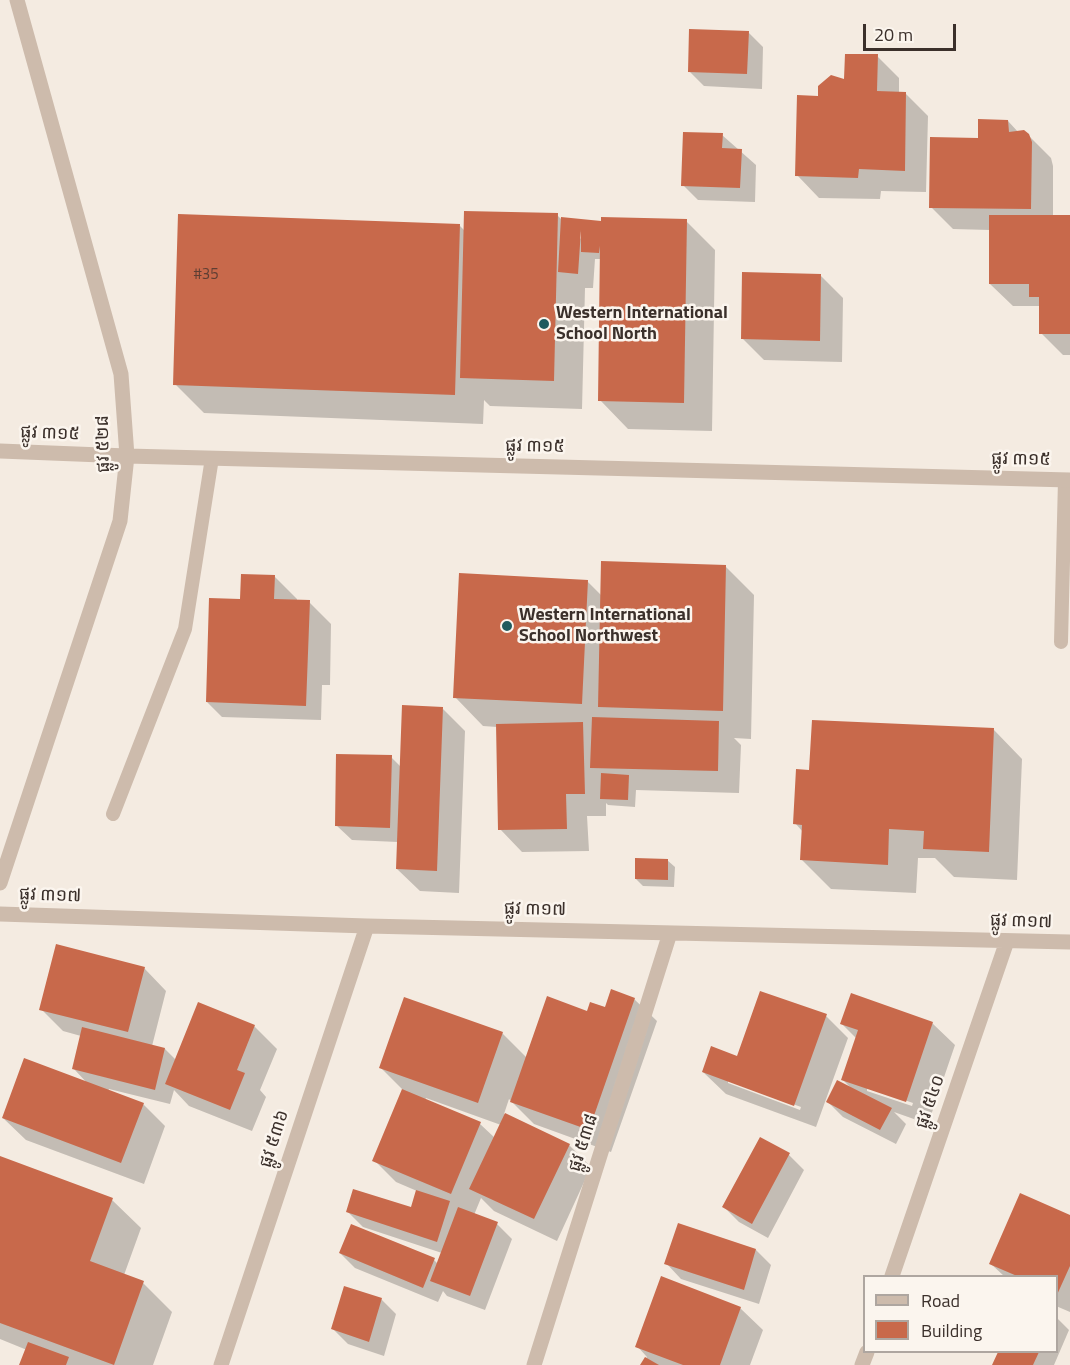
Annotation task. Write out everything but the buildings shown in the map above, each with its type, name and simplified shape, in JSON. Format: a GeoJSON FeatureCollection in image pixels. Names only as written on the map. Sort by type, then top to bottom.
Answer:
{"type":"FeatureCollection","features":[{"type":"Feature","properties":{"kind":"street","name":"ផ្លូវ ៥២៨"},"geometry":{"type":"LineString","coordinates":[[0,883],[120,521],[127,456],[121,374],[17,0]]}},
{"type":"Feature","properties":{"kind":"street","name":"ផ្លូវ ៣១៥"},"geometry":{"type":"LineString","coordinates":[[0,451],[212,459],[1067,480]]}},
{"type":"Feature","properties":{"kind":"street","name":"ផ្លូវ ៣១៧"},"geometry":{"type":"LineString","coordinates":[[0,914],[368,926],[1070,942]]}},
{"type":"Feature","properties":{"kind":"street","name":"ផ្លូវ ៥៣៦"},"geometry":{"type":"LineString","coordinates":[[220,1365],[368,926]]}},
{"type":"Feature","properties":{"kind":"street","name":"ផ្លូវ ៥៣៨"},"geometry":{"type":"LineString","coordinates":[[534,1365],[670,933]]}},
{"type":"Feature","properties":{"kind":"street","name":"ផ្លូវ ៥៤០"},"geometry":{"type":"LineString","coordinates":[[892,1275],[1007,940]]}},
{"type":"Feature","properties":{"kind":"lane"},"geometry":{"type":"LineString","coordinates":[[113,814],[185,629],[212,459]]}},
{"type":"Feature","properties":{"kind":"lane"},"geometry":{"type":"LineString","coordinates":[[1061,642],[1067,480]]}},
{"type":"Feature","properties":{"kind":"place","name":"Western International School North"},"geometry":{"type":"Point","coordinates":[544,324]}},
{"type":"Feature","properties":{"kind":"place","name":"Western International School Northwest"},"geometry":{"type":"Point","coordinates":[507,626]}}]}
